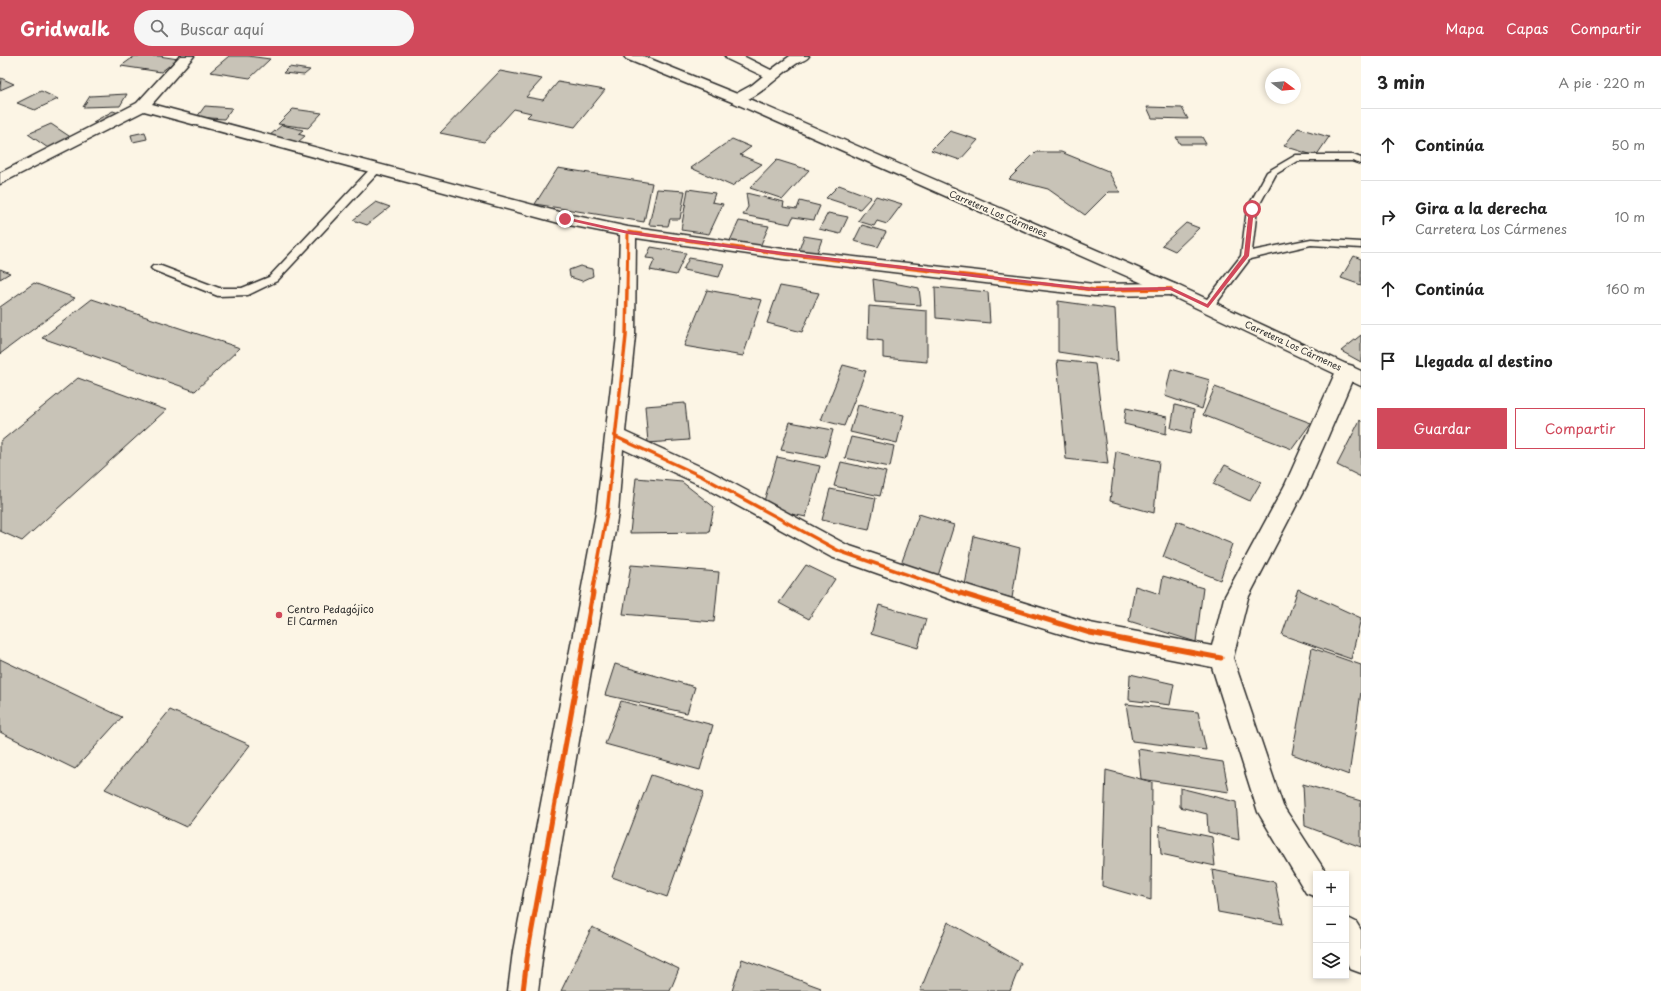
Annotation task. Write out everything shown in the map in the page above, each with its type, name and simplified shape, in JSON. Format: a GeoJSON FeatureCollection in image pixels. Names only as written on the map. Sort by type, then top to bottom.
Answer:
{"type":"FeatureCollection","features":[{"type":"Feature","properties":{"kind":"street"},"geometry":{"type":"LineString","coordinates":[[0,179],[142,106],[187,56]]}},
{"type":"Feature","properties":{"kind":"street","name":"Carretera Los Cármenes"},"geometry":{"type":"LineString","coordinates":[[631,56],[736,99],[1171,289],[1354,375]]}},
{"type":"Feature","properties":{"kind":"street"},"geometry":{"type":"LineString","coordinates":[[732,56],[771,75]]}},
{"type":"Feature","properties":{"kind":"street"},"geometry":{"type":"LineString","coordinates":[[736,99],[757,88],[771,75],[792,60],[802,56]]}},
{"type":"Feature","properties":{"kind":"street"},"geometry":{"type":"LineString","coordinates":[[142,106],[557,217],[628,232],[783,254],[1094,290],[1171,289]]}},
{"type":"Feature","properties":{"kind":"street"},"geometry":{"type":"LineString","coordinates":[[523,991],[528,951],[607,513],[614,436],[626,336],[628,232]]}},
{"type":"Feature","properties":{"kind":"street"},"geometry":{"type":"LineString","coordinates":[[1313,878],[1272,812],[1221,658],[1236,598],[1354,375]]}},
{"type":"Feature","properties":{"kind":"street"},"geometry":{"type":"LineString","coordinates":[[614,436],[703,477],[839,551],[970,596],[1090,633],[1221,658]]}},
{"type":"Feature","properties":{"kind":"street"},"geometry":{"type":"LineString","coordinates":[[1349,937],[1361,958]]}},
{"type":"Feature","properties":{"kind":"lane"},"geometry":{"type":"LineString","coordinates":[[1208,306],[1246,256],[1252,209],[1272,172],[1296,158],[1352,158],[1361,161]]}},
{"type":"Feature","properties":{"kind":"lane"},"geometry":{"type":"LineString","coordinates":[[157,268],[218,292],[244,292],[273,279],[376,169]]}},
{"type":"Feature","properties":{"kind":"lane"},"geometry":{"type":"LineString","coordinates":[[1246,256],[1311,242],[1361,245]]}},
{"type":"Feature","properties":{"kind":"building"},"geometry":{"type":"Polygon","coordinates":[[[135,56],[159,56],[178,59],[161,72],[121,66],[135,56]]]}},
{"type":"Feature","properties":{"kind":"building"},"geometry":{"type":"Polygon","coordinates":[[[229,56],[248,56],[270,59],[250,78],[210,72],[229,56]]]}},
{"type":"Feature","properties":{"kind":"building"},"geometry":{"type":"Polygon","coordinates":[[[289,67],[310,70],[304,75],[283,73],[289,67]]]}},
{"type":"Feature","properties":{"kind":"building"},"geometry":{"type":"Polygon","coordinates":[[[500,71],[542,79],[526,97],[543,100],[558,82],[605,90],[575,127],[527,117],[531,113],[514,109],[484,142],[440,133],[500,71]]]}},
{"type":"Feature","properties":{"kind":"building"},"geometry":{"type":"Polygon","coordinates":[[[1,78],[14,84],[0,90],[1,78]]]}},
{"type":"Feature","properties":{"kind":"building"},"geometry":{"type":"Polygon","coordinates":[[[41,91],[58,99],[35,110],[17,103],[41,91]]]}},
{"type":"Feature","properties":{"kind":"building"},"geometry":{"type":"Polygon","coordinates":[[[127,94],[120,106],[83,107],[90,96],[127,94]]]}},
{"type":"Feature","properties":{"kind":"building"},"geometry":{"type":"Polygon","coordinates":[[[205,106],[232,108],[224,119],[197,117],[205,106]]]}},
{"type":"Feature","properties":{"kind":"building"},"geometry":{"type":"Polygon","coordinates":[[[1147,107],[1182,108],[1188,119],[1152,118],[1147,107]]]}},
{"type":"Feature","properties":{"kind":"building"},"geometry":{"type":"Polygon","coordinates":[[[293,109],[322,113],[308,128],[278,124],[293,109]]]}},
{"type":"Feature","properties":{"kind":"building"},"geometry":{"type":"Polygon","coordinates":[[[113,111],[124,115],[103,126],[93,122],[113,111]]]}},
{"type":"Feature","properties":{"kind":"building"},"geometry":{"type":"Polygon","coordinates":[[[51,124],[72,138],[48,148],[28,134],[51,124]]]}},
{"type":"Feature","properties":{"kind":"building"},"geometry":{"type":"Polygon","coordinates":[[[282,125],[303,130],[298,134],[305,136],[298,142],[269,136],[282,125]]]}},
{"type":"Feature","properties":{"kind":"building"},"geometry":{"type":"Polygon","coordinates":[[[1298,128],[1329,137],[1316,156],[1284,146],[1298,128]]]}},
{"type":"Feature","properties":{"kind":"building"},"geometry":{"type":"Polygon","coordinates":[[[950,131],[978,140],[960,160],[931,150],[950,131]]]}},
{"type":"Feature","properties":{"kind":"building"},"geometry":{"type":"Polygon","coordinates":[[[145,132],[147,139],[133,142],[131,135],[145,132]]]}},
{"type":"Feature","properties":{"kind":"building"},"geometry":{"type":"Polygon","coordinates":[[[1176,137],[1202,137],[1206,144],[1180,144],[1176,137]]]}},
{"type":"Feature","properties":{"kind":"building"},"geometry":{"type":"Polygon","coordinates":[[[732,139],[751,147],[740,155],[762,164],[732,186],[691,168],[732,139]]]}},
{"type":"Feature","properties":{"kind":"building"},"geometry":{"type":"Polygon","coordinates":[[[1036,152],[1061,152],[1108,171],[1120,192],[1108,192],[1085,215],[1048,189],[1009,179],[1036,152]]]}},
{"type":"Feature","properties":{"kind":"building"},"geometry":{"type":"Polygon","coordinates":[[[777,160],[809,170],[783,199],[750,188],[777,160]]]}},
{"type":"Feature","properties":{"kind":"building"},"geometry":{"type":"Polygon","coordinates":[[[558,168],[652,183],[644,222],[535,204],[558,168]]]}},
{"type":"Feature","properties":{"kind":"building"},"geometry":{"type":"Polygon","coordinates":[[[839,185],[871,197],[860,209],[826,198],[839,185]]]}},
{"type":"Feature","properties":{"kind":"building"},"geometry":{"type":"Polygon","coordinates":[[[657,189],[685,191],[680,219],[670,219],[668,226],[649,225],[657,189]]]}},
{"type":"Feature","properties":{"kind":"building"},"geometry":{"type":"Polygon","coordinates":[[[688,189],[715,193],[712,202],[723,204],[709,234],[681,230],[688,189]]]}},
{"type":"Feature","properties":{"kind":"building"},"geometry":{"type":"Polygon","coordinates":[[[746,193],[784,202],[783,207],[797,209],[800,201],[820,206],[814,220],[793,217],[790,224],[743,215],[748,207],[746,193]]]}},
{"type":"Feature","properties":{"kind":"building"},"geometry":{"type":"Polygon","coordinates":[[[876,196],[902,204],[887,224],[877,221],[874,226],[858,221],[876,196]]]}},
{"type":"Feature","properties":{"kind":"building"},"geometry":{"type":"Polygon","coordinates":[[[376,202],[390,207],[367,225],[353,220],[376,202]]]}},
{"type":"Feature","properties":{"kind":"building"},"geometry":{"type":"Polygon","coordinates":[[[828,213],[848,217],[840,234],[819,229],[828,213]]]}},
{"type":"Feature","properties":{"kind":"building"},"geometry":{"type":"Polygon","coordinates":[[[739,221],[769,226],[758,251],[728,245],[739,221]]]}},
{"type":"Feature","properties":{"kind":"building"},"geometry":{"type":"Polygon","coordinates":[[[1186,223],[1199,228],[1175,251],[1162,245],[1186,223]]]}},
{"type":"Feature","properties":{"kind":"building"},"geometry":{"type":"Polygon","coordinates":[[[862,225],[886,232],[878,247],[854,241],[862,225]]]}},
{"type":"Feature","properties":{"kind":"building"},"geometry":{"type":"Polygon","coordinates":[[[804,236],[822,239],[817,253],[799,250],[804,236]]]}},
{"type":"Feature","properties":{"kind":"building"},"geometry":{"type":"Polygon","coordinates":[[[651,247],[686,253],[676,275],[650,270],[655,259],[646,258],[651,247]]]}},
{"type":"Feature","properties":{"kind":"building"},"geometry":{"type":"Polygon","coordinates":[[[1354,256],[1361,259],[1361,285],[1341,278],[1354,256]]]}},
{"type":"Feature","properties":{"kind":"building"},"geometry":{"type":"Polygon","coordinates":[[[689,258],[724,264],[719,277],[683,270],[689,258]]]}},
{"type":"Feature","properties":{"kind":"building"},"geometry":{"type":"Polygon","coordinates":[[[580,266],[592,269],[593,276],[582,281],[570,277],[569,270],[580,266]]]}},
{"type":"Feature","properties":{"kind":"building"},"geometry":{"type":"Polygon","coordinates":[[[0,269],[10,273],[0,279],[0,269]]]}},
{"type":"Feature","properties":{"kind":"building"},"geometry":{"type":"Polygon","coordinates":[[[873,279],[919,288],[921,305],[875,302],[873,279]]]}},
{"type":"Feature","properties":{"kind":"building"},"geometry":{"type":"Polygon","coordinates":[[[34,283],[75,298],[0,354],[0,307],[34,283]]]}},
{"type":"Feature","properties":{"kind":"building"},"geometry":{"type":"Polygon","coordinates":[[[780,286],[819,293],[802,332],[767,323],[780,286]]]}},
{"type":"Feature","properties":{"kind":"building"},"geometry":{"type":"Polygon","coordinates":[[[935,287],[988,292],[990,323],[936,318],[935,287]]]}},
{"type":"Feature","properties":{"kind":"building"},"geometry":{"type":"Polygon","coordinates":[[[707,290],[762,300],[743,356],[684,346],[707,290]]]}},
{"type":"Feature","properties":{"kind":"building"},"geometry":{"type":"Polygon","coordinates":[[[92,299],[240,348],[195,391],[42,338],[92,299]]]}},
{"type":"Feature","properties":{"kind":"building"},"geometry":{"type":"Polygon","coordinates":[[[1058,301],[1115,309],[1118,361],[1058,352],[1058,301]]]}},
{"type":"Feature","properties":{"kind":"building"},"geometry":{"type":"Polygon","coordinates":[[[869,306],[927,311],[927,362],[883,358],[883,341],[868,339],[869,306]]]}},
{"type":"Feature","properties":{"kind":"building"},"geometry":{"type":"Polygon","coordinates":[[[1361,335],[1361,362],[1341,351],[1361,335]]]}},
{"type":"Feature","properties":{"kind":"building"},"geometry":{"type":"Polygon","coordinates":[[[1057,360],[1095,364],[1108,464],[1066,459],[1057,360]]]}},
{"type":"Feature","properties":{"kind":"building"},"geometry":{"type":"Polygon","coordinates":[[[843,365],[866,371],[844,426],[821,420],[843,365]]]}},
{"type":"Feature","properties":{"kind":"building"},"geometry":{"type":"Polygon","coordinates":[[[1171,369],[1210,380],[1202,409],[1165,396],[1171,369]]]}},
{"type":"Feature","properties":{"kind":"building"},"geometry":{"type":"Polygon","coordinates":[[[78,378],[166,410],[22,541],[0,531],[0,442],[78,378]]]}},
{"type":"Feature","properties":{"kind":"building"},"geometry":{"type":"Polygon","coordinates":[[[1215,387],[1311,423],[1292,449],[1203,415],[1215,387]]]}},
{"type":"Feature","properties":{"kind":"building"},"geometry":{"type":"Polygon","coordinates":[[[685,403],[689,440],[648,443],[645,406],[685,403]]]}},
{"type":"Feature","properties":{"kind":"building"},"geometry":{"type":"Polygon","coordinates":[[[858,405],[904,415],[897,443],[850,432],[858,405]]]}},
{"type":"Feature","properties":{"kind":"building"},"geometry":{"type":"Polygon","coordinates":[[[1175,405],[1194,410],[1191,433],[1171,428],[1175,405]]]}},
{"type":"Feature","properties":{"kind":"building"},"geometry":{"type":"Polygon","coordinates":[[[1126,408],[1167,417],[1166,434],[1124,424],[1126,408]]]}},
{"type":"Feature","properties":{"kind":"building"},"geometry":{"type":"Polygon","coordinates":[[[1360,420],[1361,421],[1361,477],[1337,465],[1360,420]]]}},
{"type":"Feature","properties":{"kind":"building"},"geometry":{"type":"Polygon","coordinates":[[[790,422],[833,430],[825,458],[781,450],[790,422]]]}},
{"type":"Feature","properties":{"kind":"building"},"geometry":{"type":"Polygon","coordinates":[[[851,437],[894,446],[890,467],[845,458],[851,437]]]}},
{"type":"Feature","properties":{"kind":"building"},"geometry":{"type":"Polygon","coordinates":[[[1116,451],[1159,461],[1154,513],[1110,501],[1116,451]]]}},
{"type":"Feature","properties":{"kind":"building"},"geometry":{"type":"Polygon","coordinates":[[[777,457],[820,466],[806,517],[762,508],[777,457]]]}},
{"type":"Feature","properties":{"kind":"building"},"geometry":{"type":"Polygon","coordinates":[[[841,462],[886,472],[880,496],[834,486],[841,462]]]}},
{"type":"Feature","properties":{"kind":"building"},"geometry":{"type":"Polygon","coordinates":[[[1225,465],[1261,482],[1250,501],[1213,484],[1225,465]]]}},
{"type":"Feature","properties":{"kind":"building"},"geometry":{"type":"Polygon","coordinates":[[[636,478],[682,482],[714,507],[709,532],[630,533],[636,478]]]}},
{"type":"Feature","properties":{"kind":"building"},"geometry":{"type":"Polygon","coordinates":[[[830,489],[876,498],[869,530],[822,520],[830,489]]]}},
{"type":"Feature","properties":{"kind":"building"},"geometry":{"type":"Polygon","coordinates":[[[919,514],[954,525],[937,579],[900,567],[919,514]]]}},
{"type":"Feature","properties":{"kind":"building"},"geometry":{"type":"Polygon","coordinates":[[[1177,521],[1232,544],[1220,580],[1163,557],[1177,521]]]}},
{"type":"Feature","properties":{"kind":"building"},"geometry":{"type":"Polygon","coordinates":[[[974,536],[1020,548],[1012,598],[965,585],[974,536]]]}},
{"type":"Feature","properties":{"kind":"building"},"geometry":{"type":"Polygon","coordinates":[[[631,565],[719,572],[714,622],[623,614],[631,565]]]}},
{"type":"Feature","properties":{"kind":"building"},"geometry":{"type":"Polygon","coordinates":[[[806,565],[835,579],[809,619],[779,603],[806,565]]]}},
{"type":"Feature","properties":{"kind":"building"},"geometry":{"type":"Polygon","coordinates":[[[1163,576],[1203,588],[1196,642],[1129,621],[1135,586],[1160,594],[1163,576]]]}},
{"type":"Feature","properties":{"kind":"building"},"geometry":{"type":"Polygon","coordinates":[[[1298,589],[1361,618],[1351,659],[1282,635],[1298,589]]]}},
{"type":"Feature","properties":{"kind":"building"},"geometry":{"type":"Polygon","coordinates":[[[879,605],[926,619],[918,648],[871,634],[879,605]]]}},
{"type":"Feature","properties":{"kind":"building"},"geometry":{"type":"Polygon","coordinates":[[[1312,648],[1361,665],[1361,692],[1349,775],[1292,754],[1312,648]]]}},
{"type":"Feature","properties":{"kind":"building"},"geometry":{"type":"Polygon","coordinates":[[[0,659],[122,717],[75,769],[0,732],[0,659]]]}},
{"type":"Feature","properties":{"kind":"building"},"geometry":{"type":"Polygon","coordinates":[[[615,664],[695,687],[687,713],[605,695],[615,664]]]}},
{"type":"Feature","properties":{"kind":"building"},"geometry":{"type":"Polygon","coordinates":[[[1130,674],[1174,684],[1170,705],[1129,700],[1130,674]]]}},
{"type":"Feature","properties":{"kind":"building"},"geometry":{"type":"Polygon","coordinates":[[[621,701],[713,725],[700,770],[605,744],[621,701]]]}},
{"type":"Feature","properties":{"kind":"building"},"geometry":{"type":"Polygon","coordinates":[[[1126,704],[1198,712],[1206,750],[1132,741],[1126,704]]]}},
{"type":"Feature","properties":{"kind":"building"},"geometry":{"type":"Polygon","coordinates":[[[170,710],[250,745],[187,827],[105,789],[170,710]]]}},
{"type":"Feature","properties":{"kind":"building"},"geometry":{"type":"Polygon","coordinates":[[[1138,749],[1223,762],[1229,792],[1141,779],[1138,749]]]}},
{"type":"Feature","properties":{"kind":"building"},"geometry":{"type":"Polygon","coordinates":[[[1106,770],[1152,782],[1151,900],[1102,886],[1106,770]]]}},
{"type":"Feature","properties":{"kind":"building"},"geometry":{"type":"Polygon","coordinates":[[[651,775],[704,792],[667,897],[612,877],[651,775]]]}},
{"type":"Feature","properties":{"kind":"building"},"geometry":{"type":"Polygon","coordinates":[[[1303,784],[1361,801],[1361,847],[1305,826],[1303,784]]]}},
{"type":"Feature","properties":{"kind":"building"},"geometry":{"type":"Polygon","coordinates":[[[1180,788],[1236,802],[1239,840],[1208,832],[1207,814],[1180,807],[1180,788]]]}},
{"type":"Feature","properties":{"kind":"building"},"geometry":{"type":"Polygon","coordinates":[[[1159,826],[1212,837],[1215,866],[1161,854],[1159,826]]]}},
{"type":"Feature","properties":{"kind":"building"},"geometry":{"type":"Polygon","coordinates":[[[1212,870],[1275,882],[1283,924],[1218,912],[1212,870]]]}},
{"type":"Feature","properties":{"kind":"building"},"geometry":{"type":"Polygon","coordinates":[[[948,922],[1021,963],[1010,991],[920,991],[948,922]]]}},
{"type":"Feature","properties":{"kind":"building"},"geometry":{"type":"Polygon","coordinates":[[[592,927],[679,969],[670,991],[561,991],[592,927]]]}},
{"type":"Feature","properties":{"kind":"building"},"geometry":{"type":"Polygon","coordinates":[[[742,959],[821,988],[820,991],[732,991],[742,959]]]}},
{"type":"Feature","properties":{"kind":"cycle path"},"geometry":{"type":"LineString","coordinates":[[523,991],[528,951],[607,513],[614,436],[626,336],[628,232],[783,254],[1094,290],[1171,289]]}},
{"type":"Feature","properties":{"kind":"cycle path"},"geometry":{"type":"LineString","coordinates":[[614,436],[703,477],[839,551],[970,596],[1090,633],[1221,658]]}},
{"type":"Feature","properties":{"kind":"place","name":"Centro Pedagójico El Carmen"},"geometry":{"type":"Point","coordinates":[279,615]}},
{"type":"Feature","properties":{"kind":"route"},"geometry":{"type":"LineString","coordinates":[[565,219],[628,232],[704,244],[1094,290],[1171,289],[1208,306],[1246,256],[1252,209]]}}]}
